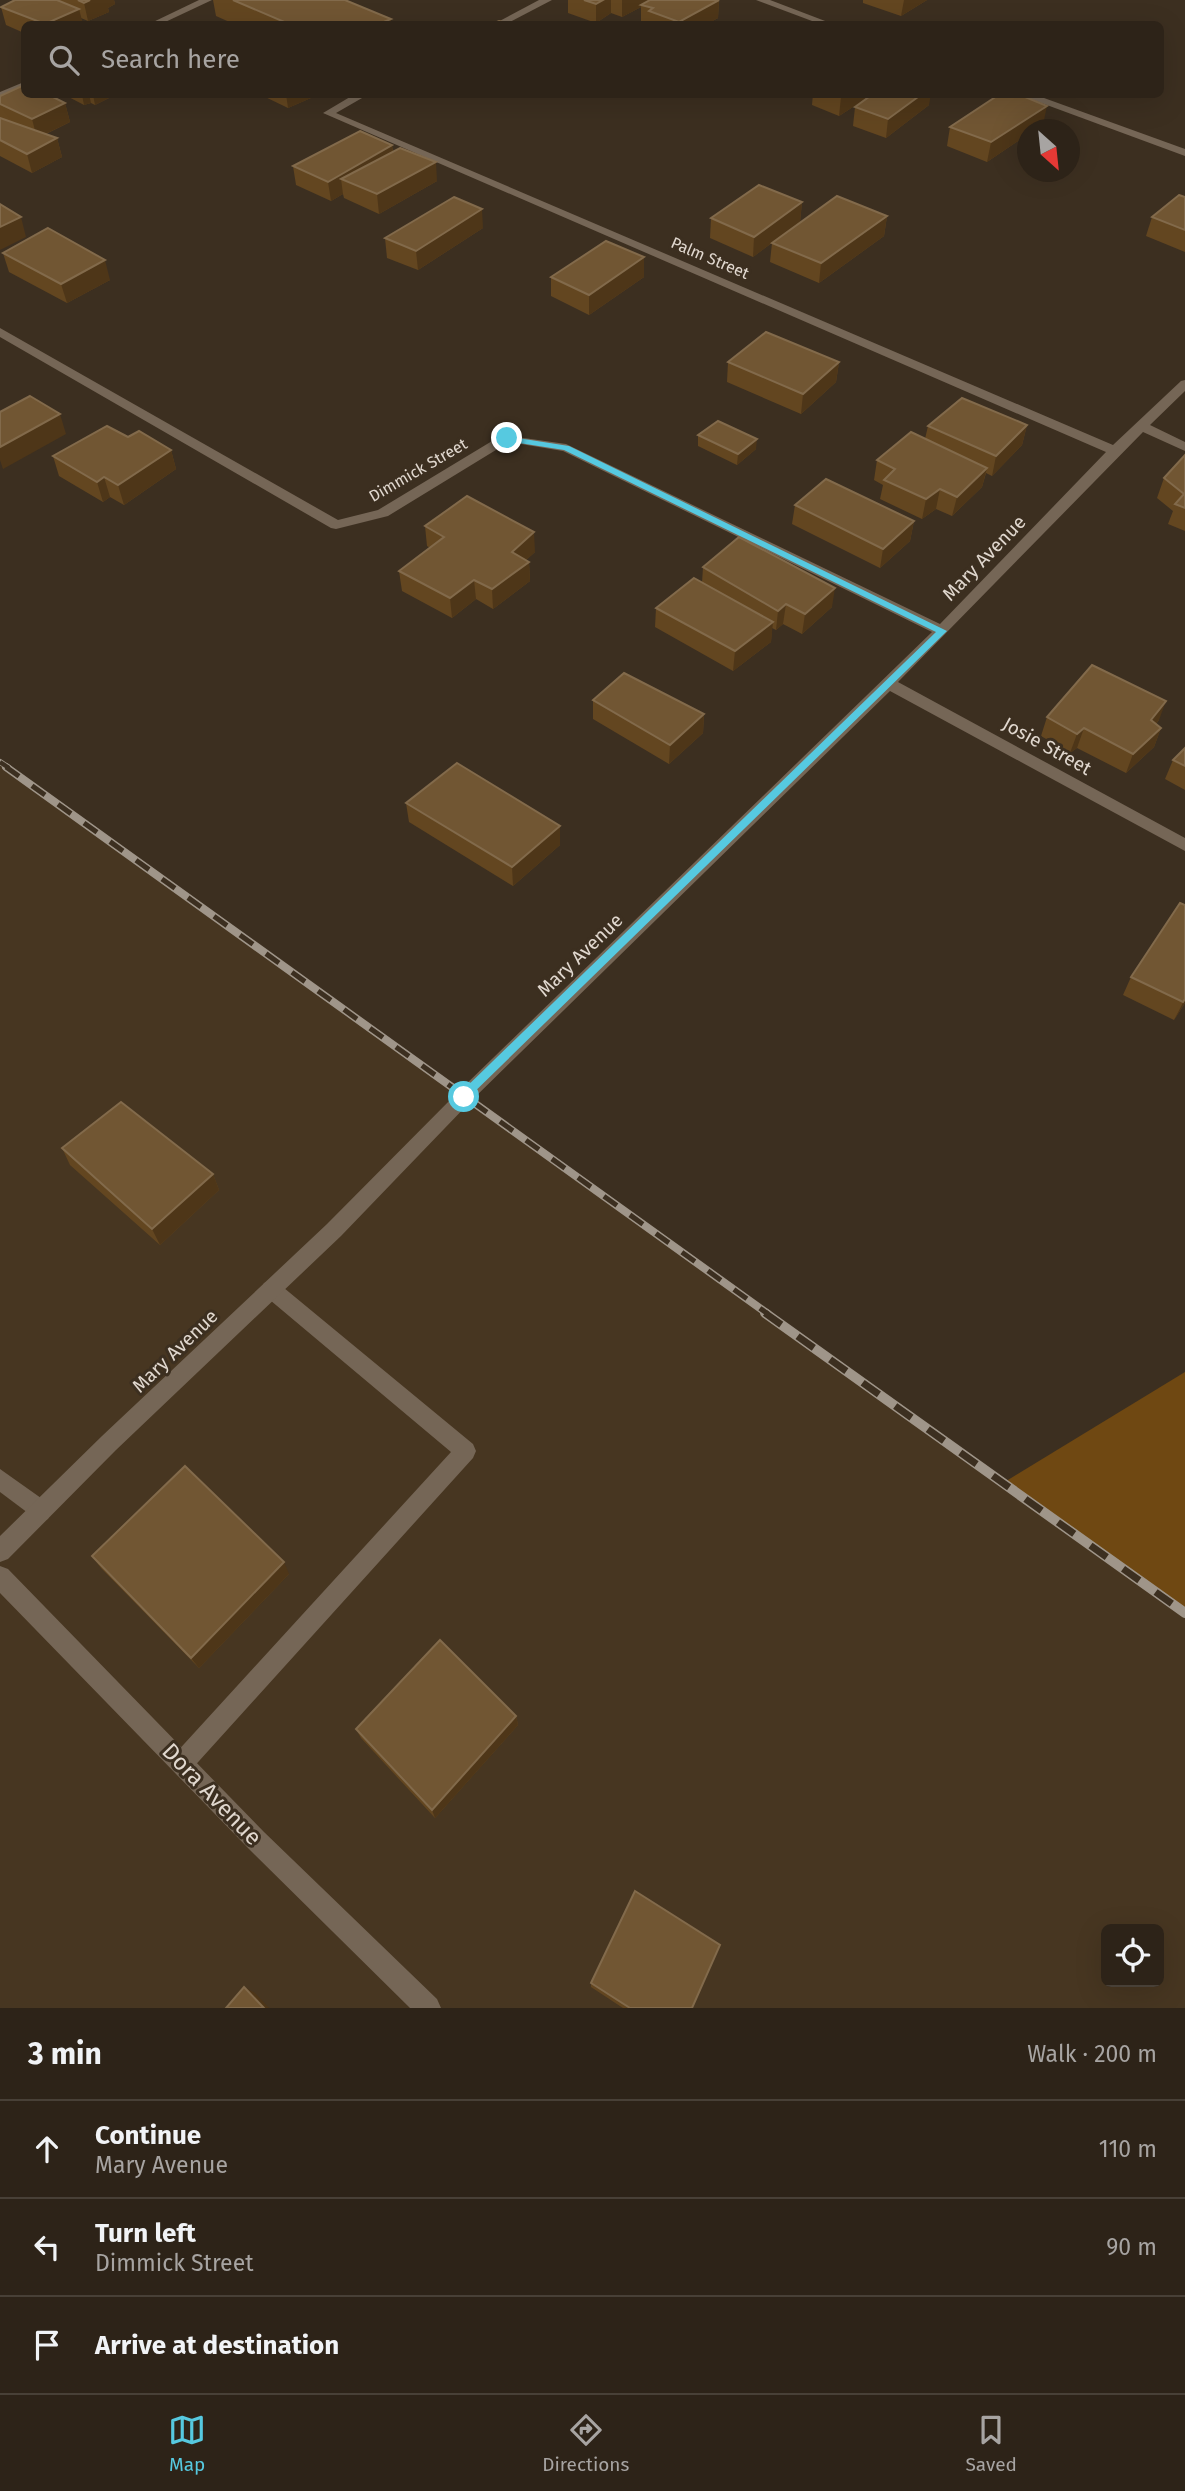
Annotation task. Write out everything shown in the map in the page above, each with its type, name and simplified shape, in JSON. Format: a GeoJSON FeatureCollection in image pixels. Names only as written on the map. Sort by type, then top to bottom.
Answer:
{"type":"FeatureCollection","features":[{"type":"Feature","properties":{"kind":"street"},"geometry":{"type":"LineString","coordinates":[[161,21],[207,0]]}},
{"type":"Feature","properties":{"kind":"street"},"geometry":{"type":"LineString","coordinates":[[505,21],[547,0]]}},
{"type":"Feature","properties":{"kind":"street"},"geometry":{"type":"LineString","coordinates":[[761,0],[820,21]]}},
{"type":"Feature","properties":{"kind":"street"},"geometry":{"type":"LineString","coordinates":[[0,96],[21,86]]}},
{"type":"Feature","properties":{"kind":"street","name":"Palm Street"},"geometry":{"type":"LineString","coordinates":[[356,98],[328,113],[1115,451]]}},
{"type":"Feature","properties":{"kind":"street"},"geometry":{"type":"LineString","coordinates":[[1033,98],[1185,153]]}},
{"type":"Feature","properties":{"kind":"street","name":"Dimmick Street"},"geometry":{"type":"LineString","coordinates":[[0,332],[336,525],[383,513],[507,438],[566,448],[942,631]]}},
{"type":"Feature","properties":{"kind":"street","name":"Mary Avenue"},"geometry":{"type":"LineString","coordinates":[[0,1551],[334,1230],[464,1097],[889,684],[1115,451],[1185,384]]}},
{"type":"Feature","properties":{"kind":"street"},"geometry":{"type":"LineString","coordinates":[[1141,426],[1185,447]]}},
{"type":"Feature","properties":{"kind":"street","name":"Josie Street"},"geometry":{"type":"LineString","coordinates":[[889,684],[1185,845]]}},
{"type":"Feature","properties":{"kind":"street"},"geometry":{"type":"LineString","coordinates":[[182,1763],[466,1451],[271,1289]]}},
{"type":"Feature","properties":{"kind":"street"},"geometry":{"type":"LineString","coordinates":[[0,1479],[40,1511]]}},
{"type":"Feature","properties":{"kind":"street","name":"Dora Avenue"},"geometry":{"type":"LineString","coordinates":[[0,1577],[256,1840],[428,2008]]}},
{"type":"Feature","properties":{"kind":"shaded area"},"geometry":{"type":"Polygon","coordinates":[[[0,762],[1185,1615],[1185,2008],[0,2008],[0,762]]]}},
{"type":"Feature","properties":{"kind":"shaded area"},"geometry":{"type":"Polygon","coordinates":[[[1185,1372],[1185,1613],[1003,1483],[1185,1372]]]}},
{"type":"Feature","properties":{"kind":"building"},"geometry":{"type":"Polygon","coordinates":[[[15,0],[57,0],[79,9],[52,21],[37,21],[1,7],[15,0]]]}},
{"type":"Feature","properties":{"kind":"building"},"geometry":{"type":"Polygon","coordinates":[[[233,0],[345,0],[391,19],[386,21],[282,21],[233,0]]]}},
{"type":"Feature","properties":{"kind":"building"},"geometry":{"type":"Polygon","coordinates":[[[584,0],[603,0],[596,4],[584,0]]]}},
{"type":"Feature","properties":{"kind":"building"},"geometry":{"type":"Polygon","coordinates":[[[650,0],[719,0],[681,21],[649,11],[653,8],[641,5],[650,0]]]}},
{"type":"Feature","properties":{"kind":"building"},"geometry":{"type":"Polygon","coordinates":[[[21,86],[21,98],[55,98],[65,103],[32,119],[0,104],[0,96],[21,86]]]}},
{"type":"Feature","properties":{"kind":"building"},"geometry":{"type":"Polygon","coordinates":[[[867,98],[917,98],[888,119],[855,107],[867,98]]]}},
{"type":"Feature","properties":{"kind":"building"},"geometry":{"type":"Polygon","coordinates":[[[994,98],[1028,98],[1047,106],[1027,119],[1017,119],[1017,125],[991,142],[950,127],[994,98]]]}},
{"type":"Feature","properties":{"kind":"building"},"geometry":{"type":"Polygon","coordinates":[[[0,118],[57,138],[27,154],[0,140],[0,118]]]}},
{"type":"Feature","properties":{"kind":"building"},"geometry":{"type":"Polygon","coordinates":[[[360,131],[392,145],[328,182],[293,166],[360,131]]]}},
{"type":"Feature","properties":{"kind":"building"},"geometry":{"type":"Polygon","coordinates":[[[400,148],[436,162],[377,194],[341,179],[400,148]]]}},
{"type":"Feature","properties":{"kind":"building"},"geometry":{"type":"Polygon","coordinates":[[[759,185],[802,202],[754,237],[711,218],[759,185]]]}},
{"type":"Feature","properties":{"kind":"building"},"geometry":{"type":"Polygon","coordinates":[[[1179,195],[1185,197],[1185,230],[1152,217],[1179,195]]]}},
{"type":"Feature","properties":{"kind":"building"},"geometry":{"type":"Polygon","coordinates":[[[837,196],[887,216],[821,263],[772,243],[837,196]]]}},
{"type":"Feature","properties":{"kind":"building"},"geometry":{"type":"Polygon","coordinates":[[[454,197],[482,209],[416,251],[385,238],[454,197]]]}},
{"type":"Feature","properties":{"kind":"building"},"geometry":{"type":"Polygon","coordinates":[[[0,204],[21,217],[0,227],[0,204]]]}},
{"type":"Feature","properties":{"kind":"building"},"geometry":{"type":"Polygon","coordinates":[[[48,228],[105,260],[61,284],[3,253],[48,228]]]}},
{"type":"Feature","properties":{"kind":"building"},"geometry":{"type":"Polygon","coordinates":[[[606,241],[644,257],[589,295],[551,277],[606,241]]]}},
{"type":"Feature","properties":{"kind":"building"},"geometry":{"type":"Polygon","coordinates":[[[766,332],[839,362],[803,394],[728,362],[766,332]]]}},
{"type":"Feature","properties":{"kind":"building"},"geometry":{"type":"Polygon","coordinates":[[[30,396],[60,414],[0,447],[0,412],[30,396]]]}},
{"type":"Feature","properties":{"kind":"building"},"geometry":{"type":"Polygon","coordinates":[[[962,398],[1027,425],[996,456],[928,426],[962,398]]]}},
{"type":"Feature","properties":{"kind":"building"},"geometry":{"type":"Polygon","coordinates":[[[718,421],[757,439],[738,454],[698,435],[718,421]]]}},
{"type":"Feature","properties":{"kind":"building"},"geometry":{"type":"Polygon","coordinates":[[[107,426],[128,437],[139,431],[171,450],[118,485],[104,477],[97,482],[53,456],[107,426]]]}},
{"type":"Feature","properties":{"kind":"building"},"geometry":{"type":"Polygon","coordinates":[[[911,432],[987,468],[957,497],[940,489],[926,499],[884,480],[895,469],[877,460],[911,432]]]}},
{"type":"Feature","properties":{"kind":"building"},"geometry":{"type":"Polygon","coordinates":[[[1185,455],[1185,508],[1175,504],[1184,494],[1164,478],[1185,455]]]}},
{"type":"Feature","properties":{"kind":"building"},"geometry":{"type":"Polygon","coordinates":[[[826,479],[914,521],[883,549],[795,505],[826,479]]]}},
{"type":"Feature","properties":{"kind":"building"},"geometry":{"type":"Polygon","coordinates":[[[467,496],[534,532],[512,552],[529,562],[492,589],[474,580],[450,598],[399,571],[444,537],[425,526],[467,496]]]}},
{"type":"Feature","properties":{"kind":"building"},"geometry":{"type":"Polygon","coordinates":[[[739,537],[835,588],[805,614],[786,604],[778,611],[703,567],[739,537]]]}},
{"type":"Feature","properties":{"kind":"building"},"geometry":{"type":"Polygon","coordinates":[[[694,578],[773,622],[735,651],[656,608],[694,578]]]}},
{"type":"Feature","properties":{"kind":"building"},"geometry":{"type":"Polygon","coordinates":[[[1092,665],[1166,701],[1151,720],[1161,728],[1133,754],[1084,728],[1077,734],[1047,717],[1092,665]]]}},
{"type":"Feature","properties":{"kind":"building"},"geometry":{"type":"Polygon","coordinates":[[[624,673],[704,714],[670,745],[593,700],[624,673]]]}},
{"type":"Feature","properties":{"kind":"building"},"geometry":{"type":"Polygon","coordinates":[[[1185,748],[1185,766],[1173,760],[1185,748]]]}},
{"type":"Feature","properties":{"kind":"building"},"geometry":{"type":"Polygon","coordinates":[[[457,763],[560,826],[512,867],[406,803],[457,763]]]}},
{"type":"Feature","properties":{"kind":"building"},"geometry":{"type":"Polygon","coordinates":[[[1180,903],[1185,905],[1183,1002],[1131,977],[1180,903]]]}},
{"type":"Feature","properties":{"kind":"building"},"geometry":{"type":"Polygon","coordinates":[[[121,1102],[213,1174],[152,1229],[62,1148],[121,1102]]]}},
{"type":"Feature","properties":{"kind":"building"},"geometry":{"type":"Polygon","coordinates":[[[185,1466],[284,1562],[191,1658],[92,1556],[185,1466]]]}},
{"type":"Feature","properties":{"kind":"building"},"geometry":{"type":"Polygon","coordinates":[[[440,1640],[516,1716],[432,1810],[356,1729],[440,1640]]]}},
{"type":"Feature","properties":{"kind":"building"},"geometry":{"type":"Polygon","coordinates":[[[635,1891],[720,1945],[692,2008],[630,2008],[591,1983],[635,1891]]]}},
{"type":"Feature","properties":{"kind":"building"},"geometry":{"type":"Polygon","coordinates":[[[244,1987],[264,2008],[226,2008],[244,1987]]]}},
{"type":"Feature","properties":{"kind":"railway"},"geometry":{"type":"LineString","coordinates":[[0,762],[9,768]]}},
{"type":"Feature","properties":{"kind":"railway"},"geometry":{"type":"LineString","coordinates":[[6,767],[768,1314]]}},
{"type":"Feature","properties":{"kind":"railway"},"geometry":{"type":"LineString","coordinates":[[765,1313],[1185,1613]]}},
{"type":"Feature","properties":{"kind":"route"},"geometry":{"type":"LineString","coordinates":[[464,1097],[942,631],[566,448],[507,438]]}}]}
